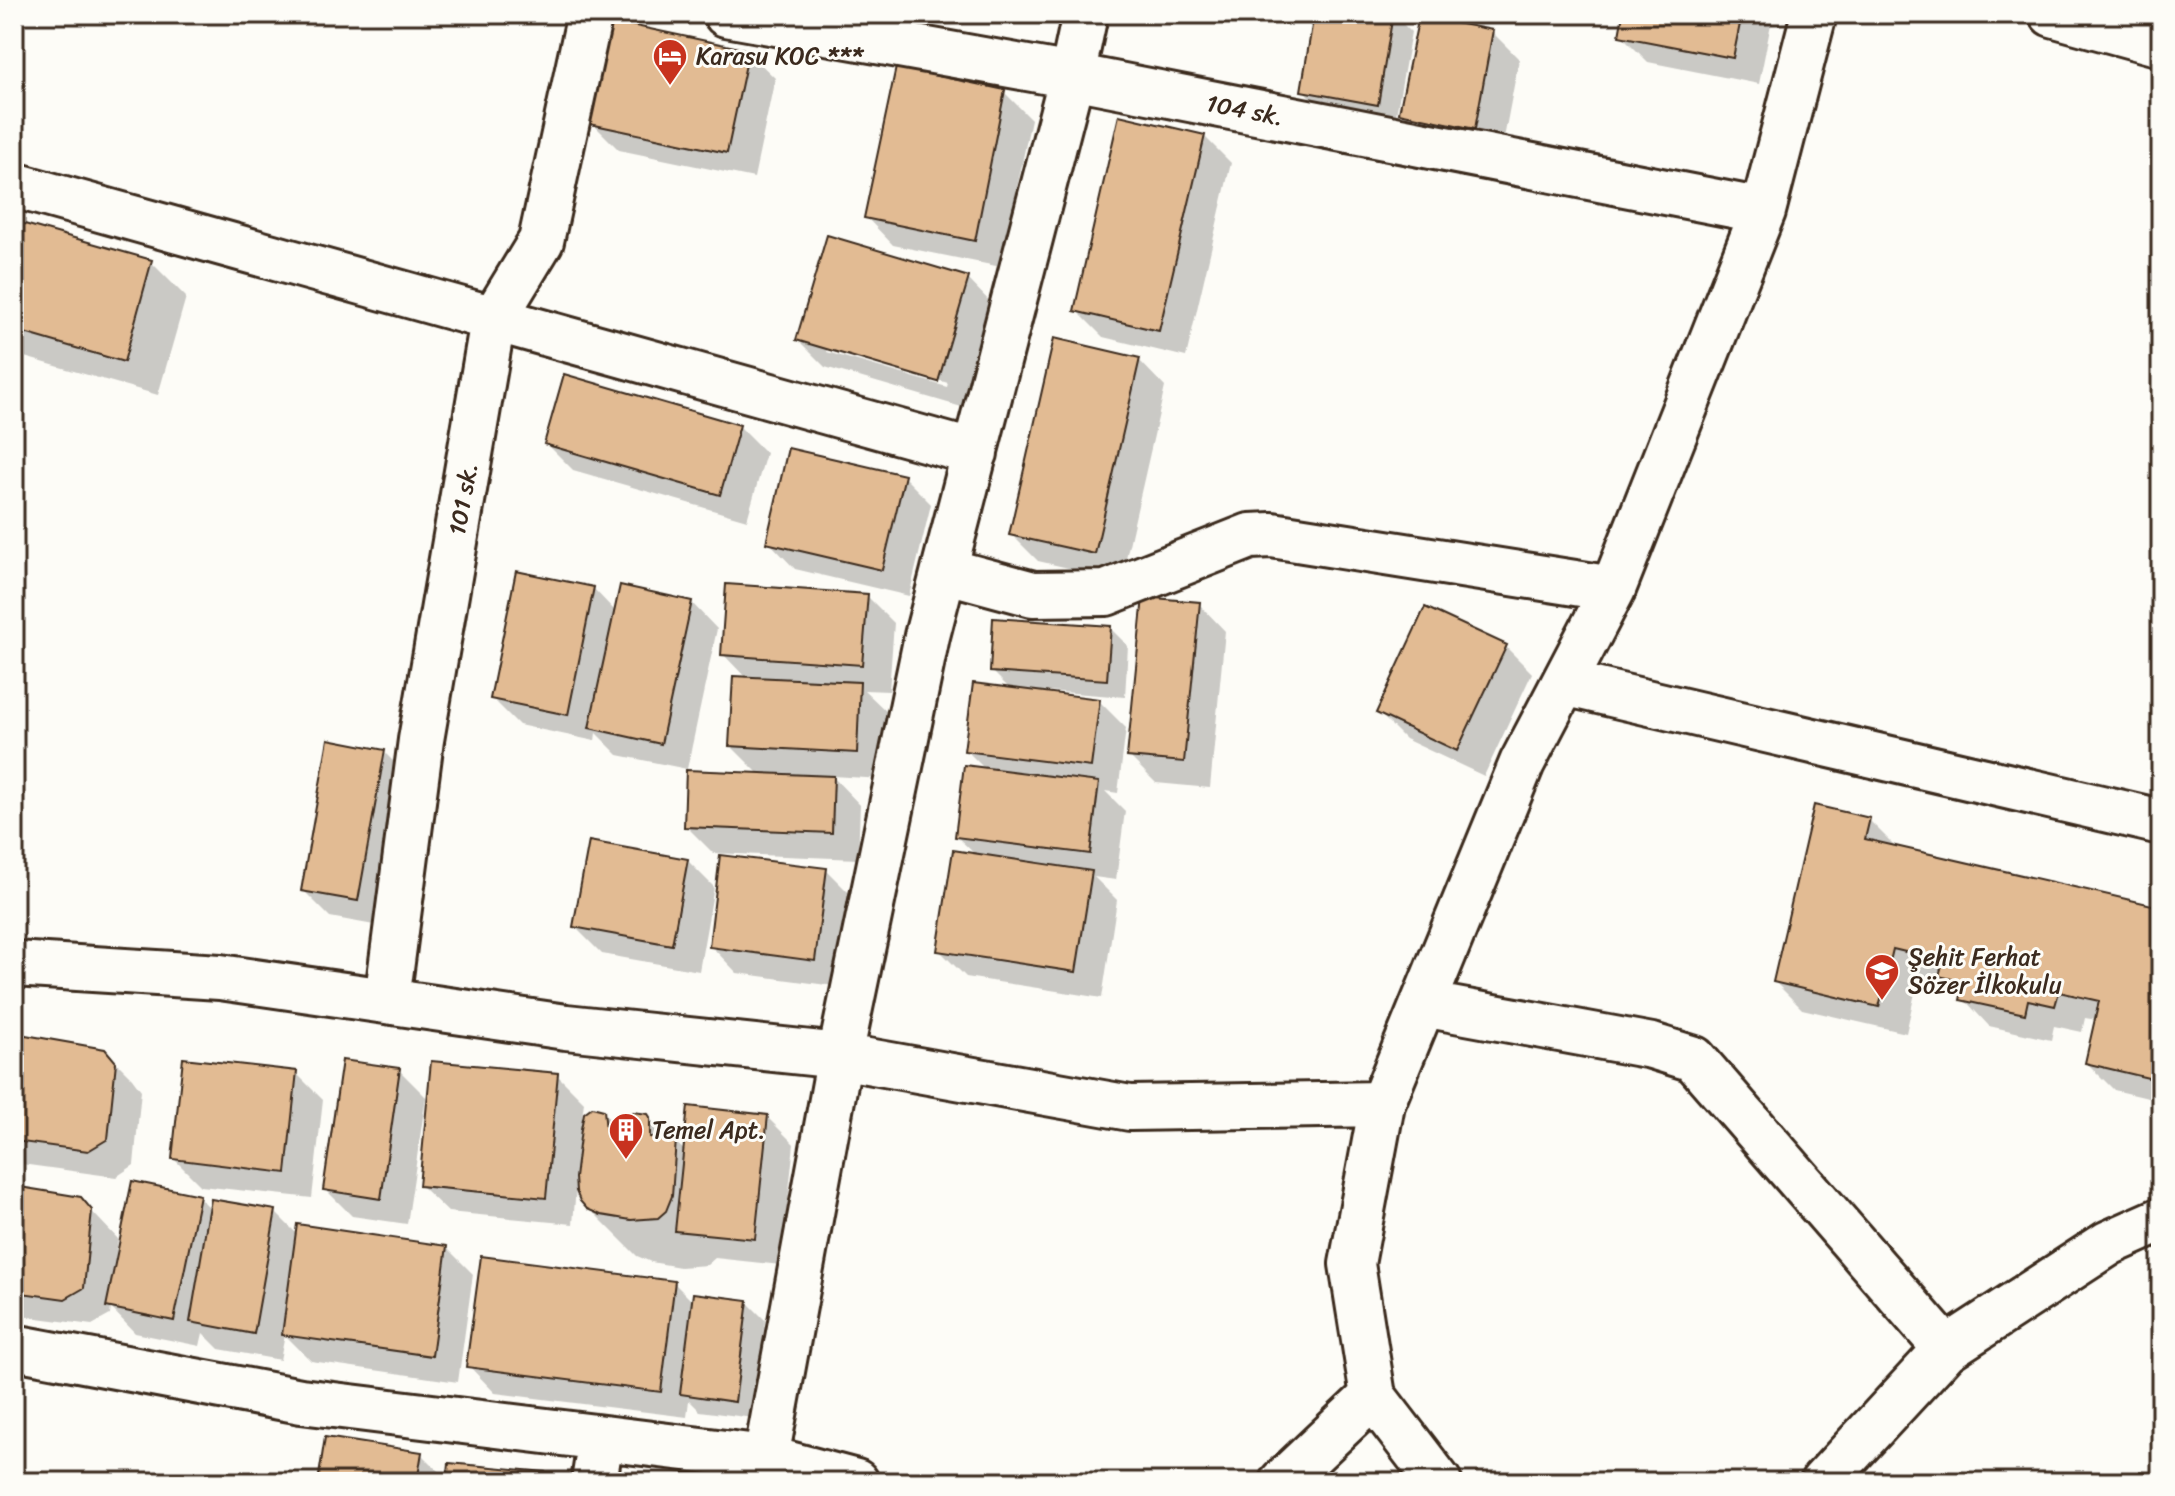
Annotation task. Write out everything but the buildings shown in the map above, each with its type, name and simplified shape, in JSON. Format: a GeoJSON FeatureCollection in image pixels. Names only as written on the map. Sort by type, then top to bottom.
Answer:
{"type":"FeatureCollection","features":[{"type":"Feature","properties":{"kind":"street","name":"101 sk."},"geometry":{"type":"LineString","coordinates":[[387,1000],[421,740],[493,320],[541,241],[590,14]]}},
{"type":"Feature","properties":{"kind":"street","name":"104 sk."},"geometry":{"type":"LineString","coordinates":[[726,14],[1072,76],[1763,211]]}},
{"type":"Feature","properties":{"kind":"street"},"geometry":{"type":"LineString","coordinates":[[766,1458],[840,1056],[927,636],[1072,76],[1085,14]]}},
{"type":"Feature","properties":{"kind":"street"},"geometry":{"type":"LineString","coordinates":[[1439,1482],[1373,1396],[1352,1264],[1382,1104],[1522,763],[1613,589],[1763,211],[1814,14]]}},
{"type":"Feature","properties":{"kind":"street"},"geometry":{"type":"LineString","coordinates":[[2052,14],[2161,44]]}},
{"type":"Feature","properties":{"kind":"street"},"geometry":{"type":"LineString","coordinates":[[14,185],[975,453]]}},
{"type":"Feature","properties":{"kind":"street"},"geometry":{"type":"LineString","coordinates":[[944,570],[1033,594],[1106,593],[1250,536],[1272,535],[1613,589]]}},
{"type":"Feature","properties":{"kind":"street"},"geometry":{"type":"LineString","coordinates":[[1564,683],[2161,822]]}},
{"type":"Feature","properties":{"kind":"street"},"geometry":{"type":"LineString","coordinates":[[14,964],[220,977],[566,1027],[840,1056],[1130,1108],[1382,1104]]}},
{"type":"Feature","properties":{"kind":"street"},"geometry":{"type":"LineString","coordinates":[[1423,1004],[1652,1046],[1694,1059],[1946,1349]]}},
{"type":"Feature","properties":{"kind":"street"},"geometry":{"type":"LineString","coordinates":[[1823,1482],[1946,1349],[2109,1243],[2161,1220]]}},
{"type":"Feature","properties":{"kind":"street"},"geometry":{"type":"LineString","coordinates":[[14,1347],[301,1401],[766,1458],[856,1482]]}},
{"type":"Feature","properties":{"kind":"street"},"geometry":{"type":"LineString","coordinates":[[1282,1482],[1373,1396]]}},
{"type":"Feature","properties":{"kind":"street"},"geometry":{"type":"LineString","coordinates":[[594,1482],[601,1438]]}},
{"type":"Feature","properties":{"kind":"place","name":"Karasu KOC ***"},"geometry":{"type":"Point","coordinates":[670,87]}},
{"type":"Feature","properties":{"kind":"place","name":"Şehit Ferhat Sözer İlkokulu"},"geometry":{"type":"Point","coordinates":[1882,1002]}},
{"type":"Feature","properties":{"kind":"place","name":"Temel Apt."},"geometry":{"type":"Point","coordinates":[626,1161]}}]}
